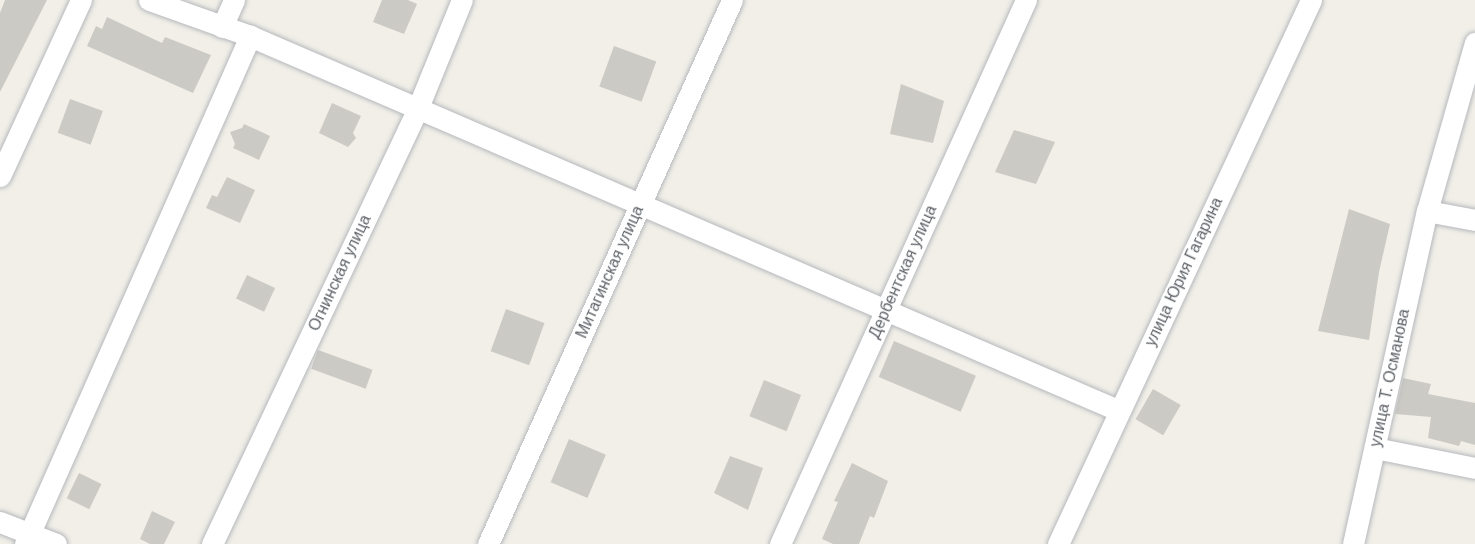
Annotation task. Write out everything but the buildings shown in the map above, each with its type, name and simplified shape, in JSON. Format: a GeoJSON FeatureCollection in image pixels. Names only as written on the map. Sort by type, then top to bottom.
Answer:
{"type":"FeatureCollection","features":[{"type":"Feature","properties":{"kind":"street"},"geometry":{"type":"LineString","coordinates":[[0,176],[81,0]]}},
{"type":"Feature","properties":{"kind":"street"},"geometry":{"type":"LineString","coordinates":[[149,0],[250,36],[417,110],[1120,411]]}},
{"type":"Feature","properties":{"kind":"street"},"geometry":{"type":"LineString","coordinates":[[222,27],[234,0]]}},
{"type":"Feature","properties":{"kind":"street","name":"Огнинская улица"},"geometry":{"type":"LineString","coordinates":[[212,544],[417,110],[462,0]]}},
{"type":"Feature","properties":{"kind":"street","name":"Митагинская улица"},"geometry":{"type":"LineString","coordinates":[[488,544],[732,0]]}},
{"type":"Feature","properties":{"kind":"street","name":"Дербентская улица"},"geometry":{"type":"LineString","coordinates":[[780,544],[1026,0]]}},
{"type":"Feature","properties":{"kind":"street","name":"улица Юрия Гагарина"},"geometry":{"type":"LineString","coordinates":[[1058,544],[1311,0]]}},
{"type":"Feature","properties":{"kind":"street"},"geometry":{"type":"LineString","coordinates":[[28,538],[250,36]]}},
{"type":"Feature","properties":{"kind":"street","name":"улица Т. Османова"},"geometry":{"type":"LineString","coordinates":[[1353,544],[1427,211],[1475,43]]}},
{"type":"Feature","properties":{"kind":"street"},"geometry":{"type":"LineString","coordinates":[[1427,211],[1475,220]]}},
{"type":"Feature","properties":{"kind":"street"},"geometry":{"type":"LineString","coordinates":[[1375,448],[1475,468]]}},
{"type":"Feature","properties":{"kind":"street"},"geometry":{"type":"LineString","coordinates":[[0,522],[28,538],[56,544]]}}]}
